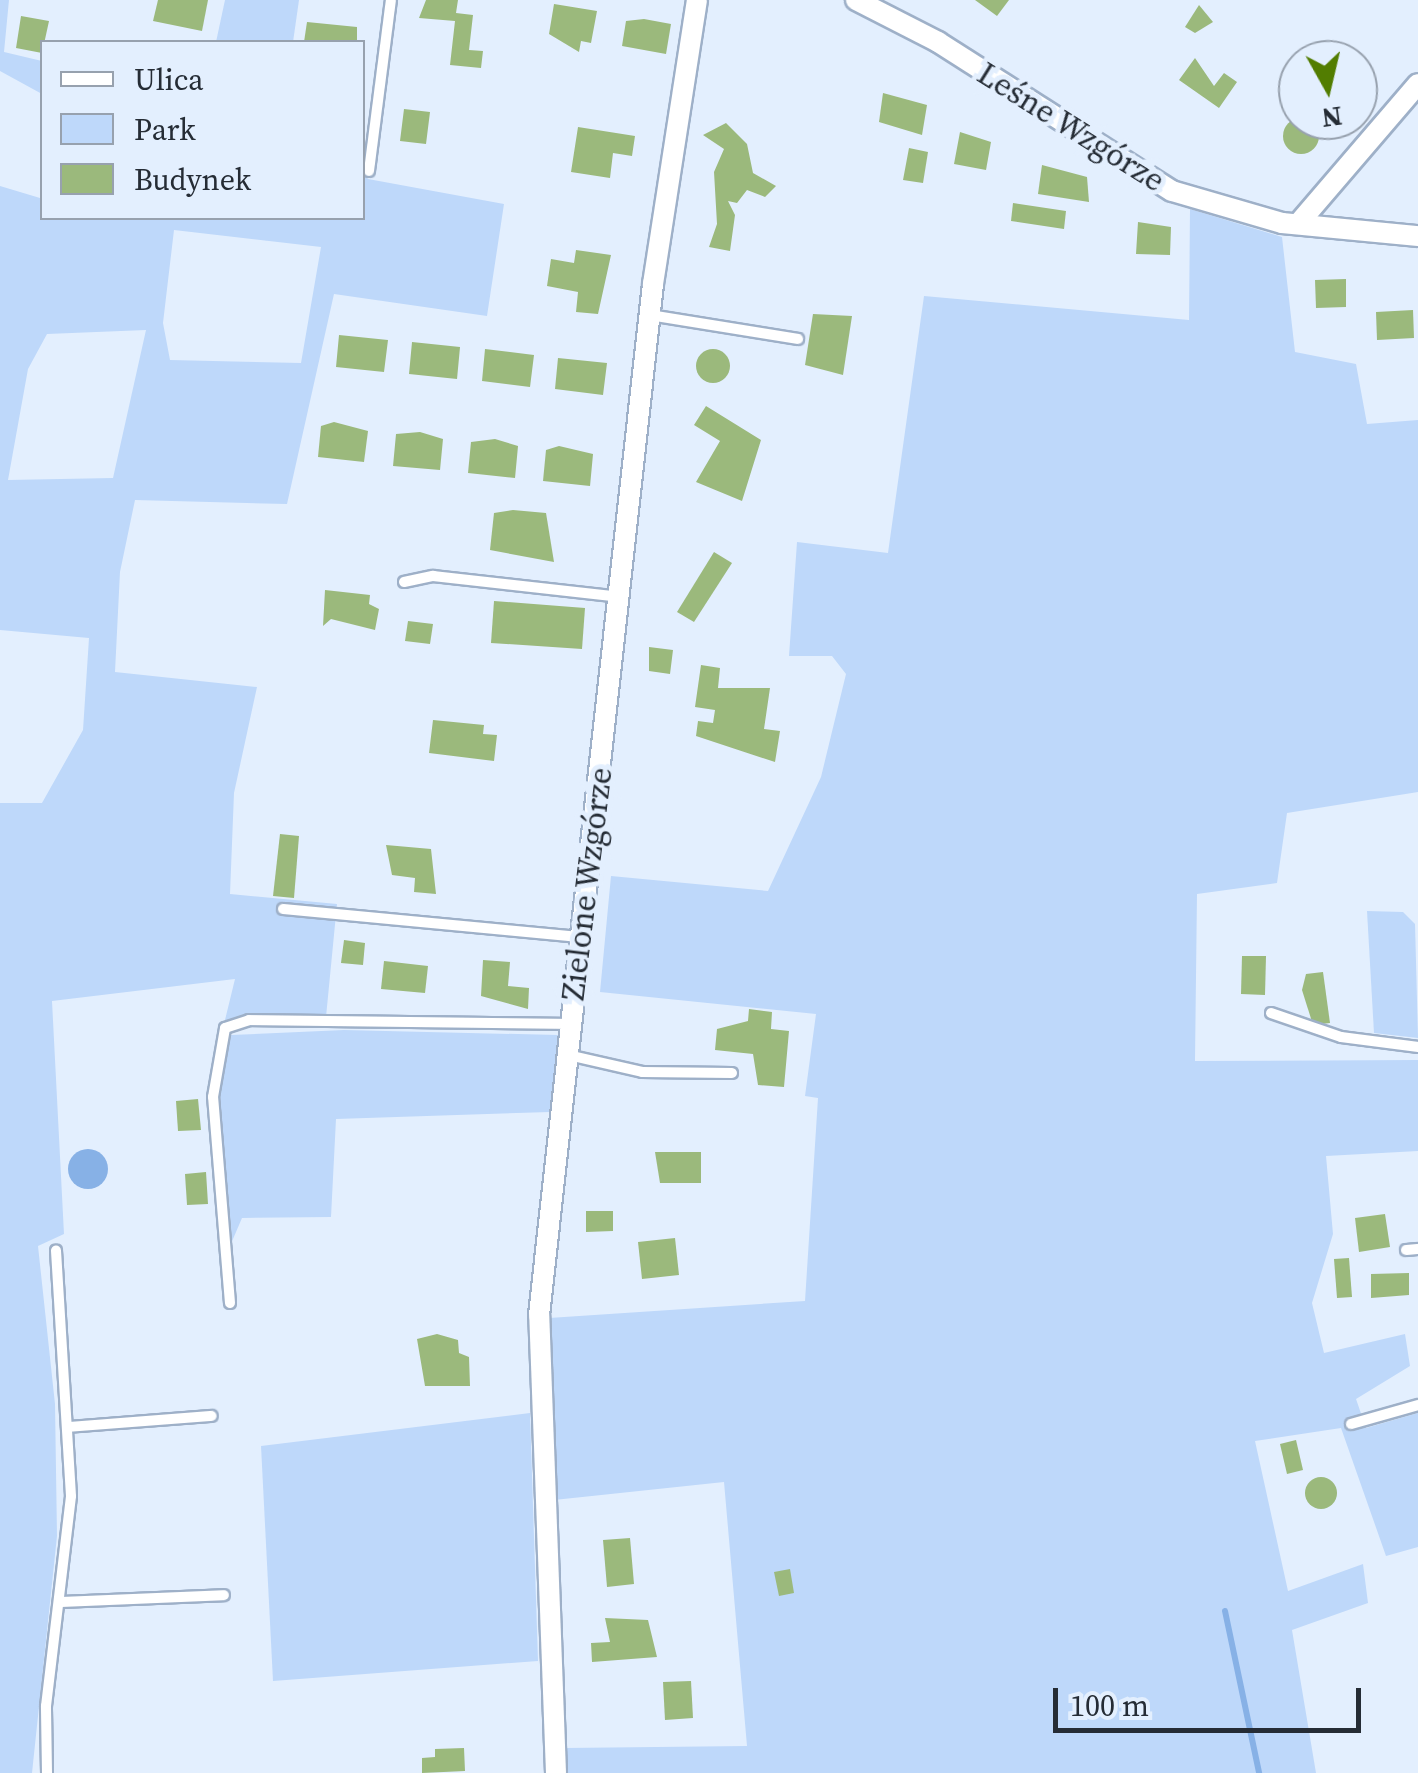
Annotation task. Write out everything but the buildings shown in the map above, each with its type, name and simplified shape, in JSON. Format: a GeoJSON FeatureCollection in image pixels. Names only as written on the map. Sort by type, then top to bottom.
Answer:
{"type":"FeatureCollection","features":[{"type":"Feature","properties":{"kind":"street","name":"Zielone Wzgórze"},"geometry":{"type":"LineString","coordinates":[[556,1773],[539,1315],[622,598],[649,314],[697,0]]}},
{"type":"Feature","properties":{"kind":"street","name":"Leśne Wzgórze"},"geometry":{"type":"LineString","coordinates":[[856,0],[938,42],[1172,191],[1298,224],[1418,236]]}},
{"type":"Feature","properties":{"kind":"street"},"geometry":{"type":"LineString","coordinates":[[1298,224],[1418,84]]}},
{"type":"Feature","properties":{"kind":"lane"},"geometry":{"type":"LineString","coordinates":[[369,170],[391,0]]}},
{"type":"Feature","properties":{"kind":"lane"},"geometry":{"type":"LineString","coordinates":[[649,314],[798,339]]}},
{"type":"Feature","properties":{"kind":"lane"},"geometry":{"type":"LineString","coordinates":[[404,582],[434,576],[622,598]]}},
{"type":"Feature","properties":{"kind":"lane"},"geometry":{"type":"LineString","coordinates":[[283,909],[580,936]]}},
{"type":"Feature","properties":{"kind":"lane"},"geometry":{"type":"LineString","coordinates":[[1271,1013],[1341,1037],[1418,1047]]}},
{"type":"Feature","properties":{"kind":"lane"},"geometry":{"type":"LineString","coordinates":[[230,1303],[213,1097],[225,1028],[249,1020],[570,1024]]}},
{"type":"Feature","properties":{"kind":"lane"},"geometry":{"type":"LineString","coordinates":[[567,1055],[642,1072],[732,1073]]}},
{"type":"Feature","properties":{"kind":"lane"},"geometry":{"type":"LineString","coordinates":[[47,1773],[46,1706],[72,1496],[56,1250]]}},
{"type":"Feature","properties":{"kind":"lane"},"geometry":{"type":"LineString","coordinates":[[1351,1424],[1418,1405]]}},
{"type":"Feature","properties":{"kind":"lane"},"geometry":{"type":"LineString","coordinates":[[68,1427],[212,1416]]}},
{"type":"Feature","properties":{"kind":"lane"},"geometry":{"type":"LineString","coordinates":[[60,1602],[224,1594]]}},
{"type":"Feature","properties":{"kind":"green space"},"geometry":{"type":"Polygon","coordinates":[[[0,0],[9,0],[4,52],[40,61],[40,93],[0,71],[0,0]]]}},
{"type":"Feature","properties":{"kind":"green space"},"geometry":{"type":"Polygon","coordinates":[[[225,0],[299,0],[293,40],[216,40],[225,0]]]}},
{"type":"Feature","properties":{"kind":"green space"},"geometry":{"type":"Polygon","coordinates":[[[365,173],[368,179],[504,204],[487,316],[334,294],[287,504],[135,500],[120,572],[115,672],[257,687],[234,793],[230,894],[337,904],[326,1017],[225,1020],[235,979],[52,1001],[64,1234],[38,1246],[55,1404],[57,1536],[32,1773],[0,1773],[0,803],[42,803],[83,730],[89,638],[0,630],[0,186],[40,198],[40,220],[365,220],[365,173]],[[174,230],[163,323],[170,360],[301,363],[321,247],[174,230]],[[146,330],[47,334],[28,369],[8,480],[113,478],[146,330]]]}},
{"type":"Feature","properties":{"kind":"green space"},"geometry":{"type":"Polygon","coordinates":[[[1190,209],[1282,237],[1295,352],[1356,364],[1367,424],[1418,420],[1418,792],[1287,813],[1277,883],[1197,894],[1195,1061],[1418,1060],[1418,1151],[1326,1156],[1333,1234],[1312,1303],[1324,1353],[1405,1334],[1410,1366],[1356,1399],[1366,1428],[1418,1413],[1418,1547],[1386,1556],[1341,1428],[1255,1441],[1288,1591],[1363,1564],[1368,1603],[1292,1630],[1316,1773],[567,1773],[565,1748],[747,1746],[724,1482],[554,1500],[549,1318],[805,1301],[818,1098],[805,1096],[816,1014],[600,992],[611,876],[768,891],[821,777],[846,674],[832,656],[789,656],[797,542],[888,553],[924,296],[1189,320],[1190,209]]]}},
{"type":"Feature","properties":{"kind":"green space"},"geometry":{"type":"Polygon","coordinates":[[[1367,911],[1403,912],[1415,924],[1418,1038],[1374,1033],[1367,911]]]}},
{"type":"Feature","properties":{"kind":"green space"},"geometry":{"type":"Polygon","coordinates":[[[344,1030],[558,1035],[550,1112],[336,1119],[331,1217],[242,1218],[230,1246],[218,1224],[226,1216],[220,1094],[231,1035],[344,1030]]]}},
{"type":"Feature","properties":{"kind":"green space"},"geometry":{"type":"Polygon","coordinates":[[[530,1413],[538,1661],[273,1681],[261,1446],[530,1413]]]}},
{"type":"Feature","properties":{"kind":"shaded area"},"geometry":{"type":"Polygon","coordinates":[[[88,1149],[102,1155],[108,1169],[102,1183],[88,1189],[74,1183],[68,1169],[74,1155],[88,1149]]]}},
{"type":"Feature","properties":{"kind":"waterway"},"geometry":{"type":"LineString","coordinates":[[1225,1611],[1259,1773]]}}]}
